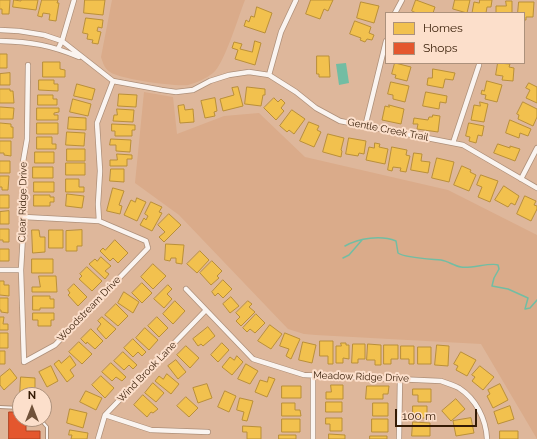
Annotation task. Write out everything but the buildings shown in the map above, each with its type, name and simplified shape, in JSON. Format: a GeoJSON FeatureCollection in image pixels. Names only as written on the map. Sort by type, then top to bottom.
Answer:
{"type":"FeatureCollection","features":[{"type":"Feature","properties":{"kind":"street"},"geometry":{"type":"LineString","coordinates":[[58,48],[62,41],[74,0]]}},
{"type":"Feature","properties":{"kind":"street"},"geometry":{"type":"LineString","coordinates":[[269,75],[281,32],[296,0]]}},
{"type":"Feature","properties":{"kind":"street"},"geometry":{"type":"LineString","coordinates":[[396,12],[402,0]]}},
{"type":"Feature","properties":{"kind":"street","name":"Gentle Creek Trail"},"geometry":{"type":"LineString","coordinates":[[0,30],[19,30],[44,35],[62,41],[113,81],[176,92],[193,90],[210,81],[229,75],[249,72],[269,75],[296,92],[316,108],[340,121],[463,145],[537,188]]}},
{"type":"Feature","properties":{"kind":"street","name":"Gentle Creek Trail"},"geometry":{"type":"LineString","coordinates":[[0,41],[35,43],[58,48],[85,59]]}},
{"type":"Feature","properties":{"kind":"street"},"geometry":{"type":"LineString","coordinates":[[365,127],[385,45]]}},
{"type":"Feature","properties":{"kind":"street","name":"Clear Ridge Drive"},"geometry":{"type":"LineString","coordinates":[[24,362],[21,270],[24,218],[23,162],[27,139],[28,65]]}},
{"type":"Feature","properties":{"kind":"street"},"geometry":{"type":"LineString","coordinates":[[453,143],[479,65]]}},
{"type":"Feature","properties":{"kind":"street"},"geometry":{"type":"LineString","coordinates":[[24,218],[99,221],[98,204],[100,171],[97,123],[113,81]]}},
{"type":"Feature","properties":{"kind":"street"},"geometry":{"type":"LineString","coordinates":[[521,179],[537,148]]}},
{"type":"Feature","properties":{"kind":"street","name":"Woodstream Drive"},"geometry":{"type":"LineString","coordinates":[[24,362],[55,345],[148,248],[146,241],[99,221]]}},
{"type":"Feature","properties":{"kind":"street"},"geometry":{"type":"LineString","coordinates":[[0,270],[21,270]]}},
{"type":"Feature","properties":{"kind":"street","name":"Meadow Ridge Drive"},"geometry":{"type":"LineString","coordinates":[[186,289],[253,359],[304,375],[400,378],[441,381],[458,388],[474,401],[482,416],[487,433],[487,439]]}},
{"type":"Feature","properties":{"kind":"street","name":"Wind Brook Lane"},"geometry":{"type":"LineString","coordinates":[[98,439],[105,415],[206,310]]}},
{"type":"Feature","properties":{"kind":"street"},"geometry":{"type":"LineString","coordinates":[[313,376],[313,439]]}},
{"type":"Feature","properties":{"kind":"street"},"geometry":{"type":"LineString","coordinates":[[400,378],[400,439]]}},
{"type":"Feature","properties":{"kind":"street"},"geometry":{"type":"LineString","coordinates":[[105,415],[151,430],[208,432]]}},
{"type":"Feature","properties":{"kind":"lane"},"geometry":{"type":"LineString","coordinates":[[0,407],[12,408]]}},
{"type":"Feature","properties":{"kind":"lane"},"geometry":{"type":"LineString","coordinates":[[47,427],[47,439]]}},
{"type":"Feature","properties":{"kind":"shaded area"},"geometry":{"type":"Polygon","coordinates":[[[112,0],[245,0],[231,39],[217,68],[211,75],[201,80],[188,85],[182,85],[160,84],[135,80],[115,75],[106,69],[101,57],[112,0]]]}},
{"type":"Feature","properties":{"kind":"shaded area"},"geometry":{"type":"Polygon","coordinates":[[[346,63],[349,83],[339,85],[336,64],[346,63]]]}},
{"type":"Feature","properties":{"kind":"shaded area"},"geometry":{"type":"Polygon","coordinates":[[[144,92],[173,97],[177,134],[224,116],[259,113],[305,157],[448,190],[537,235],[537,439],[481,344],[316,335],[304,334],[288,329],[179,215],[135,183],[144,92]]]}},
{"type":"Feature","properties":{"kind":"waterway"},"geometry":{"type":"LineString","coordinates":[[345,246],[363,239],[384,238],[396,241],[398,253],[401,255],[441,260],[461,267],[495,264],[498,265],[499,269],[492,286],[508,289],[528,298],[525,309],[530,308],[537,300]]}},
{"type":"Feature","properties":{"kind":"waterway"},"geometry":{"type":"LineString","coordinates":[[343,258],[349,255],[362,240]]}}]}
